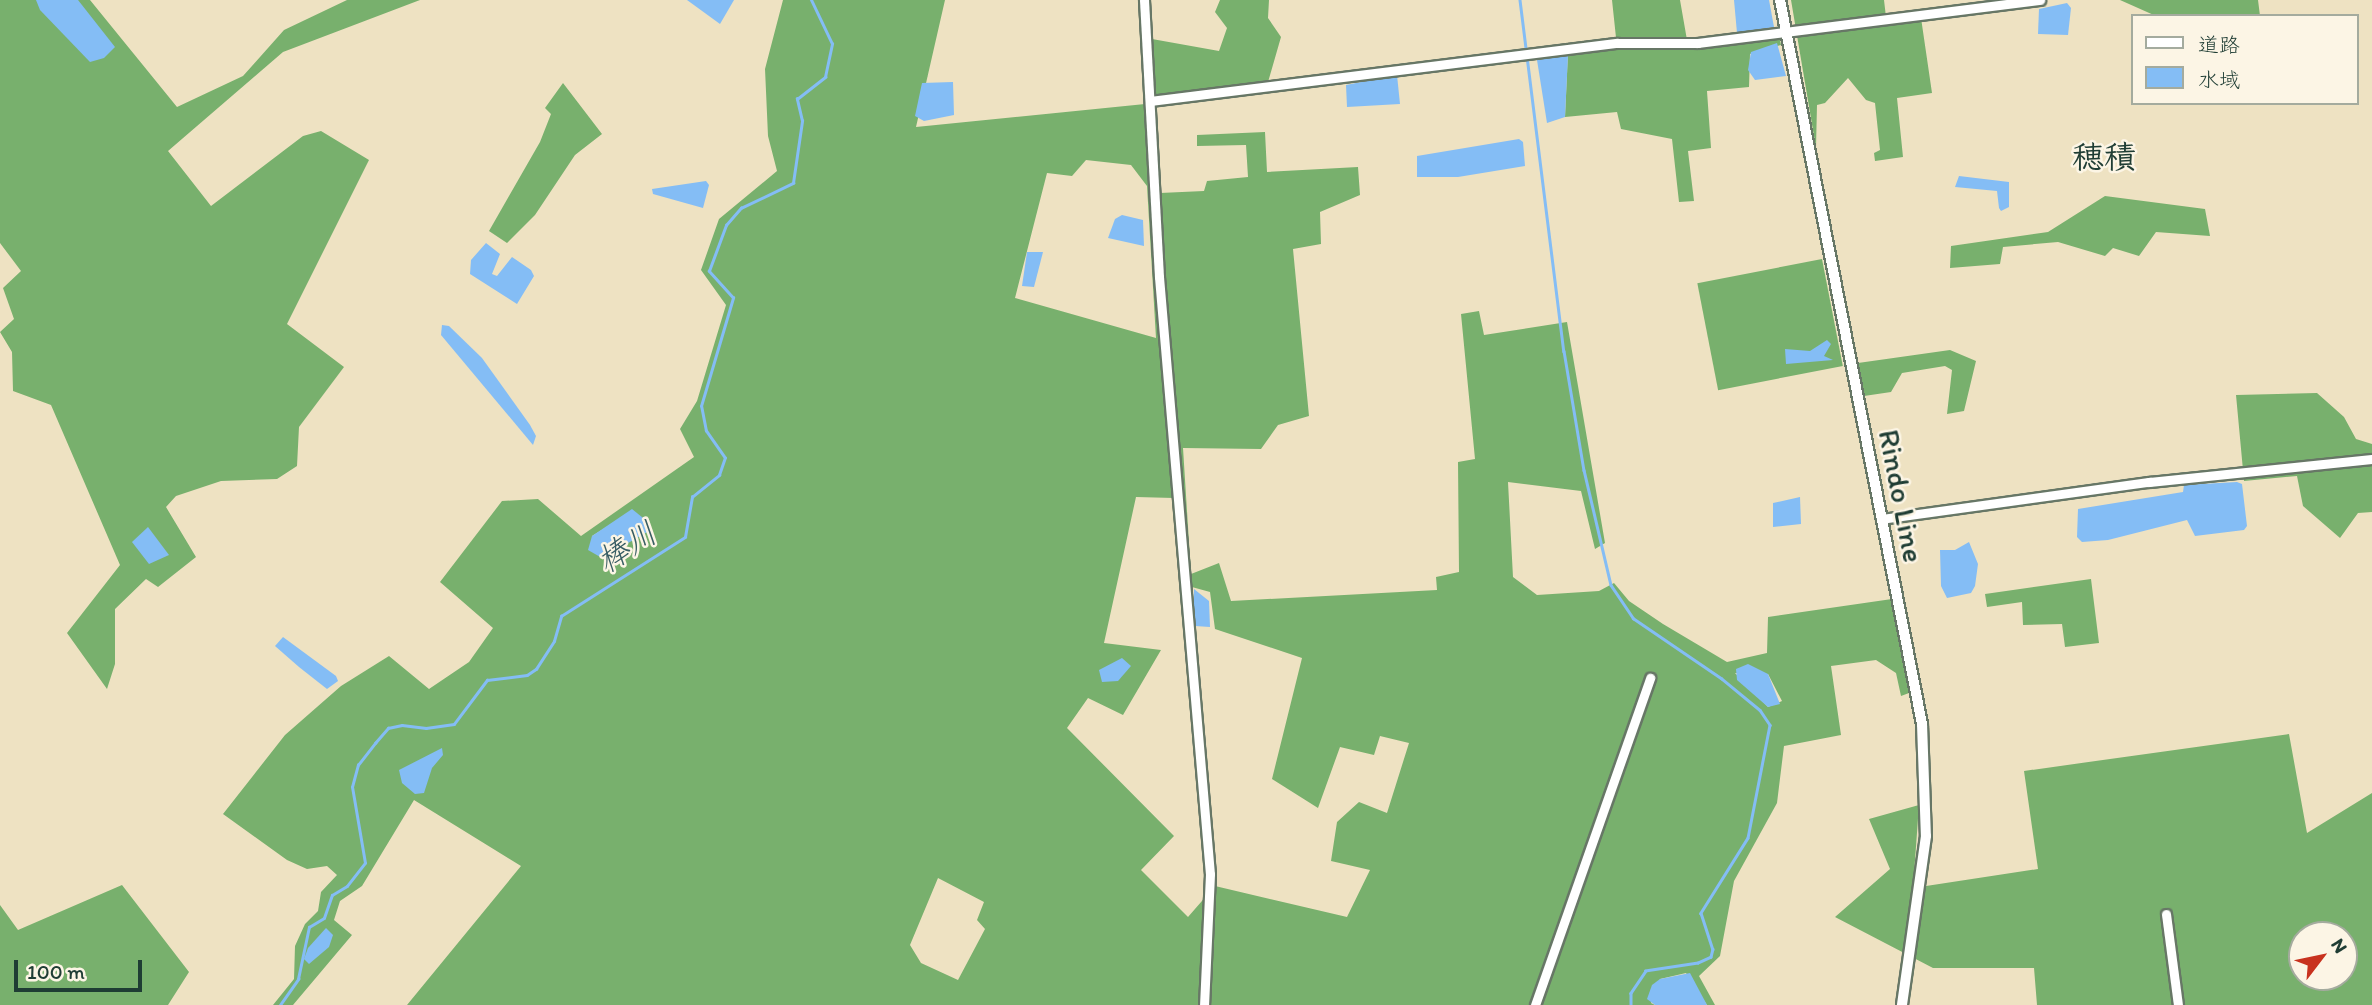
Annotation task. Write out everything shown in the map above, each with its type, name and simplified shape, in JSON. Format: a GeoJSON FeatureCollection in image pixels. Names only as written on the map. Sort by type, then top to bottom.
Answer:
{"type":"FeatureCollection","features":[{"type":"Feature","properties":{"kind":"street"},"geometry":{"type":"LineString","coordinates":[[1144,0],[1167,383],[1210,874],[1204,1005]]}},
{"type":"Feature","properties":{"kind":"street","name":"Rindo Line"},"geometry":{"type":"LineString","coordinates":[[1780,0],[1922,724],[1927,776],[1926,836],[1902,1005]]}},
{"type":"Feature","properties":{"kind":"street"},"geometry":{"type":"LineString","coordinates":[[1150,101],[1618,43],[1698,43],[2040,0]]}},
{"type":"Feature","properties":{"kind":"street"},"geometry":{"type":"LineString","coordinates":[[1881,519],[2149,482],[2372,459]]}},
{"type":"Feature","properties":{"kind":"street"},"geometry":{"type":"LineString","coordinates":[[1535,1005],[1650,678]]}},
{"type":"Feature","properties":{"kind":"street"},"geometry":{"type":"LineString","coordinates":[[2166,914],[2178,1005]]}},
{"type":"Feature","properties":{"kind":"green space"},"geometry":{"type":"Polygon","coordinates":[[[0,0],[90,0],[177,107],[243,76],[284,30],[347,0],[420,0],[283,52],[168,151],[211,206],[303,136],[321,131],[369,160],[287,324],[344,367],[299,427],[297,466],[277,479],[221,481],[176,496],[166,507],[196,557],[158,587],[146,579],[115,609],[115,664],[107,689],[67,633],[120,565],[51,405],[13,391],[12,352],[0,332],[14,319],[3,288],[21,271],[0,243],[0,0]]]}},
{"type":"Feature","properties":{"kind":"green space"},"geometry":{"type":"Polygon","coordinates":[[[783,0],[945,0],[916,127],[1155,103],[1152,39],[1219,51],[1227,28],[1215,12],[1220,0],[1269,0],[1268,18],[1281,37],[1266,89],[1156,103],[1160,193],[1204,191],[1207,181],[1248,177],[1246,145],[1197,146],[1197,135],[1265,132],[1267,172],[1358,167],[1360,195],[1320,212],[1321,244],[1293,249],[1309,416],[1278,425],[1261,449],[1183,448],[1191,574],[1219,563],[1231,601],[1437,590],[1436,577],[1459,572],[1458,462],[1475,459],[1461,314],[1479,311],[1484,335],[1567,322],[1605,543],[1595,549],[1581,491],[1508,482],[1513,577],[1537,595],[1599,591],[1614,583],[1629,601],[1727,662],[1767,653],[1768,617],[1892,599],[1909,693],[1901,696],[1896,673],[1876,660],[1831,666],[1841,735],[1784,746],[1777,803],[1734,881],[1720,956],[1699,976],[1715,1005],[1707,1005],[1686,973],[1660,979],[1651,1003],[1655,1005],[407,1005],[521,866],[414,800],[362,886],[340,901],[334,920],[352,935],[293,1005],[273,1005],[294,979],[295,946],[305,924],[318,911],[321,892],[337,875],[327,866],[307,869],[287,860],[223,814],[285,735],[341,686],[389,656],[429,689],[469,662],[493,628],[440,582],[502,501],[538,499],[581,536],[694,457],[680,429],[697,401],[726,305],[701,270],[719,219],[777,171],[768,136],[765,69],[783,0]],[[1086,160],[1072,176],[1047,173],[1015,298],[1156,338],[1147,186],[1131,165],[1086,160]],[[1136,497],[1104,643],[1161,650],[1123,715],[1088,698],[1067,728],[1174,836],[1141,870],[1188,917],[1215,886],[1347,917],[1370,870],[1331,861],[1337,822],[1359,802],[1387,813],[1409,743],[1380,736],[1374,755],[1340,747],[1318,808],[1272,779],[1302,658],[1215,629],[1210,592],[1181,584],[1174,498],[1136,497]],[[613,523],[592,536],[602,558],[635,536],[613,523]],[[1735,673],[1768,707],[1782,701],[1768,674],[1735,673]],[[938,878],[910,945],[921,963],[958,980],[985,929],[977,920],[984,902],[938,878]]]}},
{"type":"Feature","properties":{"kind":"green space"},"geometry":{"type":"Polygon","coordinates":[[[1612,0],[1680,0],[1687,40],[1778,30],[1781,45],[1750,54],[1749,87],[1707,91],[1711,148],[1688,151],[1694,201],[1679,202],[1672,139],[1621,129],[1617,112],[1565,117],[1568,52],[1617,47],[1612,0]]]}},
{"type":"Feature","properties":{"kind":"green space"},"geometry":{"type":"Polygon","coordinates":[[[1791,0],[1884,0],[1886,17],[1920,11],[1932,93],[1897,98],[1903,157],[1875,161],[1874,153],[1880,150],[1875,103],[1866,100],[1848,78],[1825,103],[1817,105],[1816,148],[1791,0]]]}},
{"type":"Feature","properties":{"kind":"green space"},"geometry":{"type":"Polygon","coordinates":[[[2120,0],[2258,0],[2260,14],[2152,14],[2120,0]]]}},
{"type":"Feature","properties":{"kind":"green space"},"geometry":{"type":"Polygon","coordinates":[[[563,83],[602,134],[575,155],[535,215],[507,243],[489,231],[540,142],[551,114],[545,108],[563,83]]]}},
{"type":"Feature","properties":{"kind":"green space"},"geometry":{"type":"Polygon","coordinates":[[[2105,196],[2205,209],[2210,236],[2156,232],[2139,256],[2113,248],[2105,256],[2058,242],[2003,247],[2000,264],[1950,268],[1951,246],[2048,232],[2105,196]]]}},
{"type":"Feature","properties":{"kind":"green space"},"geometry":{"type":"Polygon","coordinates":[[[1822,259],[1843,366],[1718,390],[1697,283],[1822,259]]]}},
{"type":"Feature","properties":{"kind":"green space"},"geometry":{"type":"Polygon","coordinates":[[[1950,350],[1976,361],[1964,411],[1947,414],[1952,370],[1945,366],[1902,373],[1891,392],[1864,396],[1858,363],[1950,350]]]}},
{"type":"Feature","properties":{"kind":"green space"},"geometry":{"type":"Polygon","coordinates":[[[2317,393],[2344,417],[2356,439],[2372,444],[2372,512],[2358,513],[2340,538],[2303,506],[2297,476],[2244,481],[2236,395],[2317,393]]]}},
{"type":"Feature","properties":{"kind":"green space"},"geometry":{"type":"Polygon","coordinates":[[[2091,579],[2099,643],[2065,647],[2062,624],[2023,625],[2022,602],[1987,607],[1985,594],[2091,579]]]}},
{"type":"Feature","properties":{"kind":"green space"},"geometry":{"type":"Polygon","coordinates":[[[2289,734],[2307,833],[2372,793],[2372,1005],[2037,1005],[2034,968],[1933,968],[1835,917],[1890,869],[1869,819],[1919,805],[1913,888],[2038,869],[2024,771],[2289,734]]]}},
{"type":"Feature","properties":{"kind":"green space"},"geometry":{"type":"Polygon","coordinates":[[[122,885],[189,972],[168,1005],[0,1005],[0,905],[18,930],[122,885]]]}},
{"type":"Feature","properties":{"kind":"water"},"geometry":{"type":"Polygon","coordinates":[[[36,0],[78,0],[115,47],[104,58],[90,62],[40,10],[36,0]]]}},
{"type":"Feature","properties":{"kind":"water"},"geometry":{"type":"Polygon","coordinates":[[[687,0],[734,0],[720,24],[687,0]]]}},
{"type":"Feature","properties":{"kind":"water"},"geometry":{"type":"Polygon","coordinates":[[[1734,0],[1769,0],[1774,27],[1737,33],[1734,0]]]}},
{"type":"Feature","properties":{"kind":"water"},"geometry":{"type":"Polygon","coordinates":[[[2067,3],[2071,8],[2068,35],[2038,34],[2039,9],[2067,3]]]}},
{"type":"Feature","properties":{"kind":"water"},"geometry":{"type":"Polygon","coordinates":[[[1777,43],[1786,76],[1755,80],[1748,70],[1751,52],[1777,43]]]}},
{"type":"Feature","properties":{"kind":"water"},"geometry":{"type":"Polygon","coordinates":[[[1568,55],[1565,117],[1547,123],[1537,60],[1568,55]]]}},
{"type":"Feature","properties":{"kind":"water"},"geometry":{"type":"Polygon","coordinates":[[[1397,75],[1400,104],[1347,107],[1346,85],[1397,75]]]}},
{"type":"Feature","properties":{"kind":"water"},"geometry":{"type":"Polygon","coordinates":[[[953,82],[954,115],[924,121],[915,116],[922,83],[953,82]]]}},
{"type":"Feature","properties":{"kind":"water"},"geometry":{"type":"Polygon","coordinates":[[[1519,139],[1523,142],[1525,166],[1458,177],[1417,177],[1417,156],[1519,139]]]}},
{"type":"Feature","properties":{"kind":"water"},"geometry":{"type":"Polygon","coordinates":[[[1959,176],[2009,182],[2009,207],[2001,211],[1997,191],[1955,187],[1959,176]]]}},
{"type":"Feature","properties":{"kind":"water"},"geometry":{"type":"Polygon","coordinates":[[[706,181],[709,185],[703,208],[653,194],[652,189],[706,181]]]}},
{"type":"Feature","properties":{"kind":"water"},"geometry":{"type":"Polygon","coordinates":[[[1122,215],[1143,220],[1144,246],[1108,238],[1115,219],[1122,215]]]}},
{"type":"Feature","properties":{"kind":"water"},"geometry":{"type":"Polygon","coordinates":[[[486,243],[500,254],[492,274],[497,276],[512,257],[531,270],[534,276],[517,304],[470,274],[471,260],[486,243]]]}},
{"type":"Feature","properties":{"kind":"water"},"geometry":{"type":"Polygon","coordinates":[[[1027,252],[1043,252],[1034,287],[1022,286],[1027,252]]]}},
{"type":"Feature","properties":{"kind":"water"},"geometry":{"type":"Polygon","coordinates":[[[442,325],[449,326],[482,358],[530,425],[536,436],[533,445],[441,335],[442,325]]]}},
{"type":"Feature","properties":{"kind":"water"},"geometry":{"type":"Polygon","coordinates":[[[1827,340],[1831,344],[1824,356],[1833,360],[1786,364],[1785,349],[1810,351],[1827,340]]]}},
{"type":"Feature","properties":{"kind":"water"},"geometry":{"type":"Polygon","coordinates":[[[2242,484],[2247,526],[2244,530],[2195,536],[2187,520],[2108,540],[2082,542],[2077,537],[2078,509],[2183,492],[2184,485],[2242,484]]]}},
{"type":"Feature","properties":{"kind":"water"},"geometry":{"type":"Polygon","coordinates":[[[1800,497],[1801,524],[1773,527],[1773,503],[1800,497]]]}},
{"type":"Feature","properties":{"kind":"water"},"geometry":{"type":"Polygon","coordinates":[[[632,509],[648,522],[649,531],[602,558],[588,550],[592,536],[632,509]]]}},
{"type":"Feature","properties":{"kind":"water"},"geometry":{"type":"Polygon","coordinates":[[[148,527],[169,555],[149,564],[132,542],[148,527]]]}},
{"type":"Feature","properties":{"kind":"water"},"geometry":{"type":"Polygon","coordinates":[[[1969,542],[1978,564],[1975,586],[1971,593],[1947,598],[1941,586],[1940,550],[1955,550],[1969,542]]]}},
{"type":"Feature","properties":{"kind":"water"},"geometry":{"type":"Polygon","coordinates":[[[1194,589],[1209,601],[1210,627],[1195,626],[1194,589]]]}},
{"type":"Feature","properties":{"kind":"water"},"geometry":{"type":"Polygon","coordinates":[[[283,637],[336,676],[338,681],[327,689],[299,667],[275,646],[283,637]]]}},
{"type":"Feature","properties":{"kind":"water"},"geometry":{"type":"Polygon","coordinates":[[[1122,658],[1131,666],[1118,681],[1102,682],[1099,670],[1122,658]]]}},
{"type":"Feature","properties":{"kind":"water"},"geometry":{"type":"Polygon","coordinates":[[[1748,664],[1768,674],[1780,704],[1768,707],[1737,680],[1736,669],[1748,664]]]}},
{"type":"Feature","properties":{"kind":"water"},"geometry":{"type":"Polygon","coordinates":[[[442,748],[443,755],[432,768],[424,793],[415,794],[402,783],[399,770],[442,748]]]}},
{"type":"Feature","properties":{"kind":"water"},"geometry":{"type":"Polygon","coordinates":[[[326,928],[333,935],[329,947],[309,964],[304,959],[308,948],[326,928]]]}},
{"type":"Feature","properties":{"kind":"water"},"geometry":{"type":"Polygon","coordinates":[[[1690,973],[1707,1005],[1655,1005],[1647,999],[1652,985],[1660,979],[1690,973]]]}},
{"type":"Feature","properties":{"kind":"waterway","name":"棒川"},"geometry":{"type":"LineString","coordinates":[[280,1005],[298,979],[309,927],[324,918],[332,895],[347,886],[365,863],[352,787],[358,765],[375,743],[388,728],[402,725],[426,728],[454,724],[487,680],[527,675],[536,669],[554,641],[561,616],[685,537],[692,497],[719,475],[725,458],[706,431],[701,406],[733,298],[709,271],[726,225],[741,208],[793,183],[802,121],[797,99],[825,77],[832,44],[811,0]]}},
{"type":"Feature","properties":{"kind":"waterway"},"geometry":{"type":"LineString","coordinates":[[1520,0],[1564,351],[1584,470],[1611,585],[1633,618],[1721,678],[1760,710],[1770,725],[1748,838],[1701,913],[1713,949],[1711,957],[1698,963],[1646,971],[1631,993],[1631,1005]]}},
{"type":"Feature","properties":{"kind":"district","name":"穂積"},"geometry":{"type":"Point","coordinates":[2104,157]}}]}
